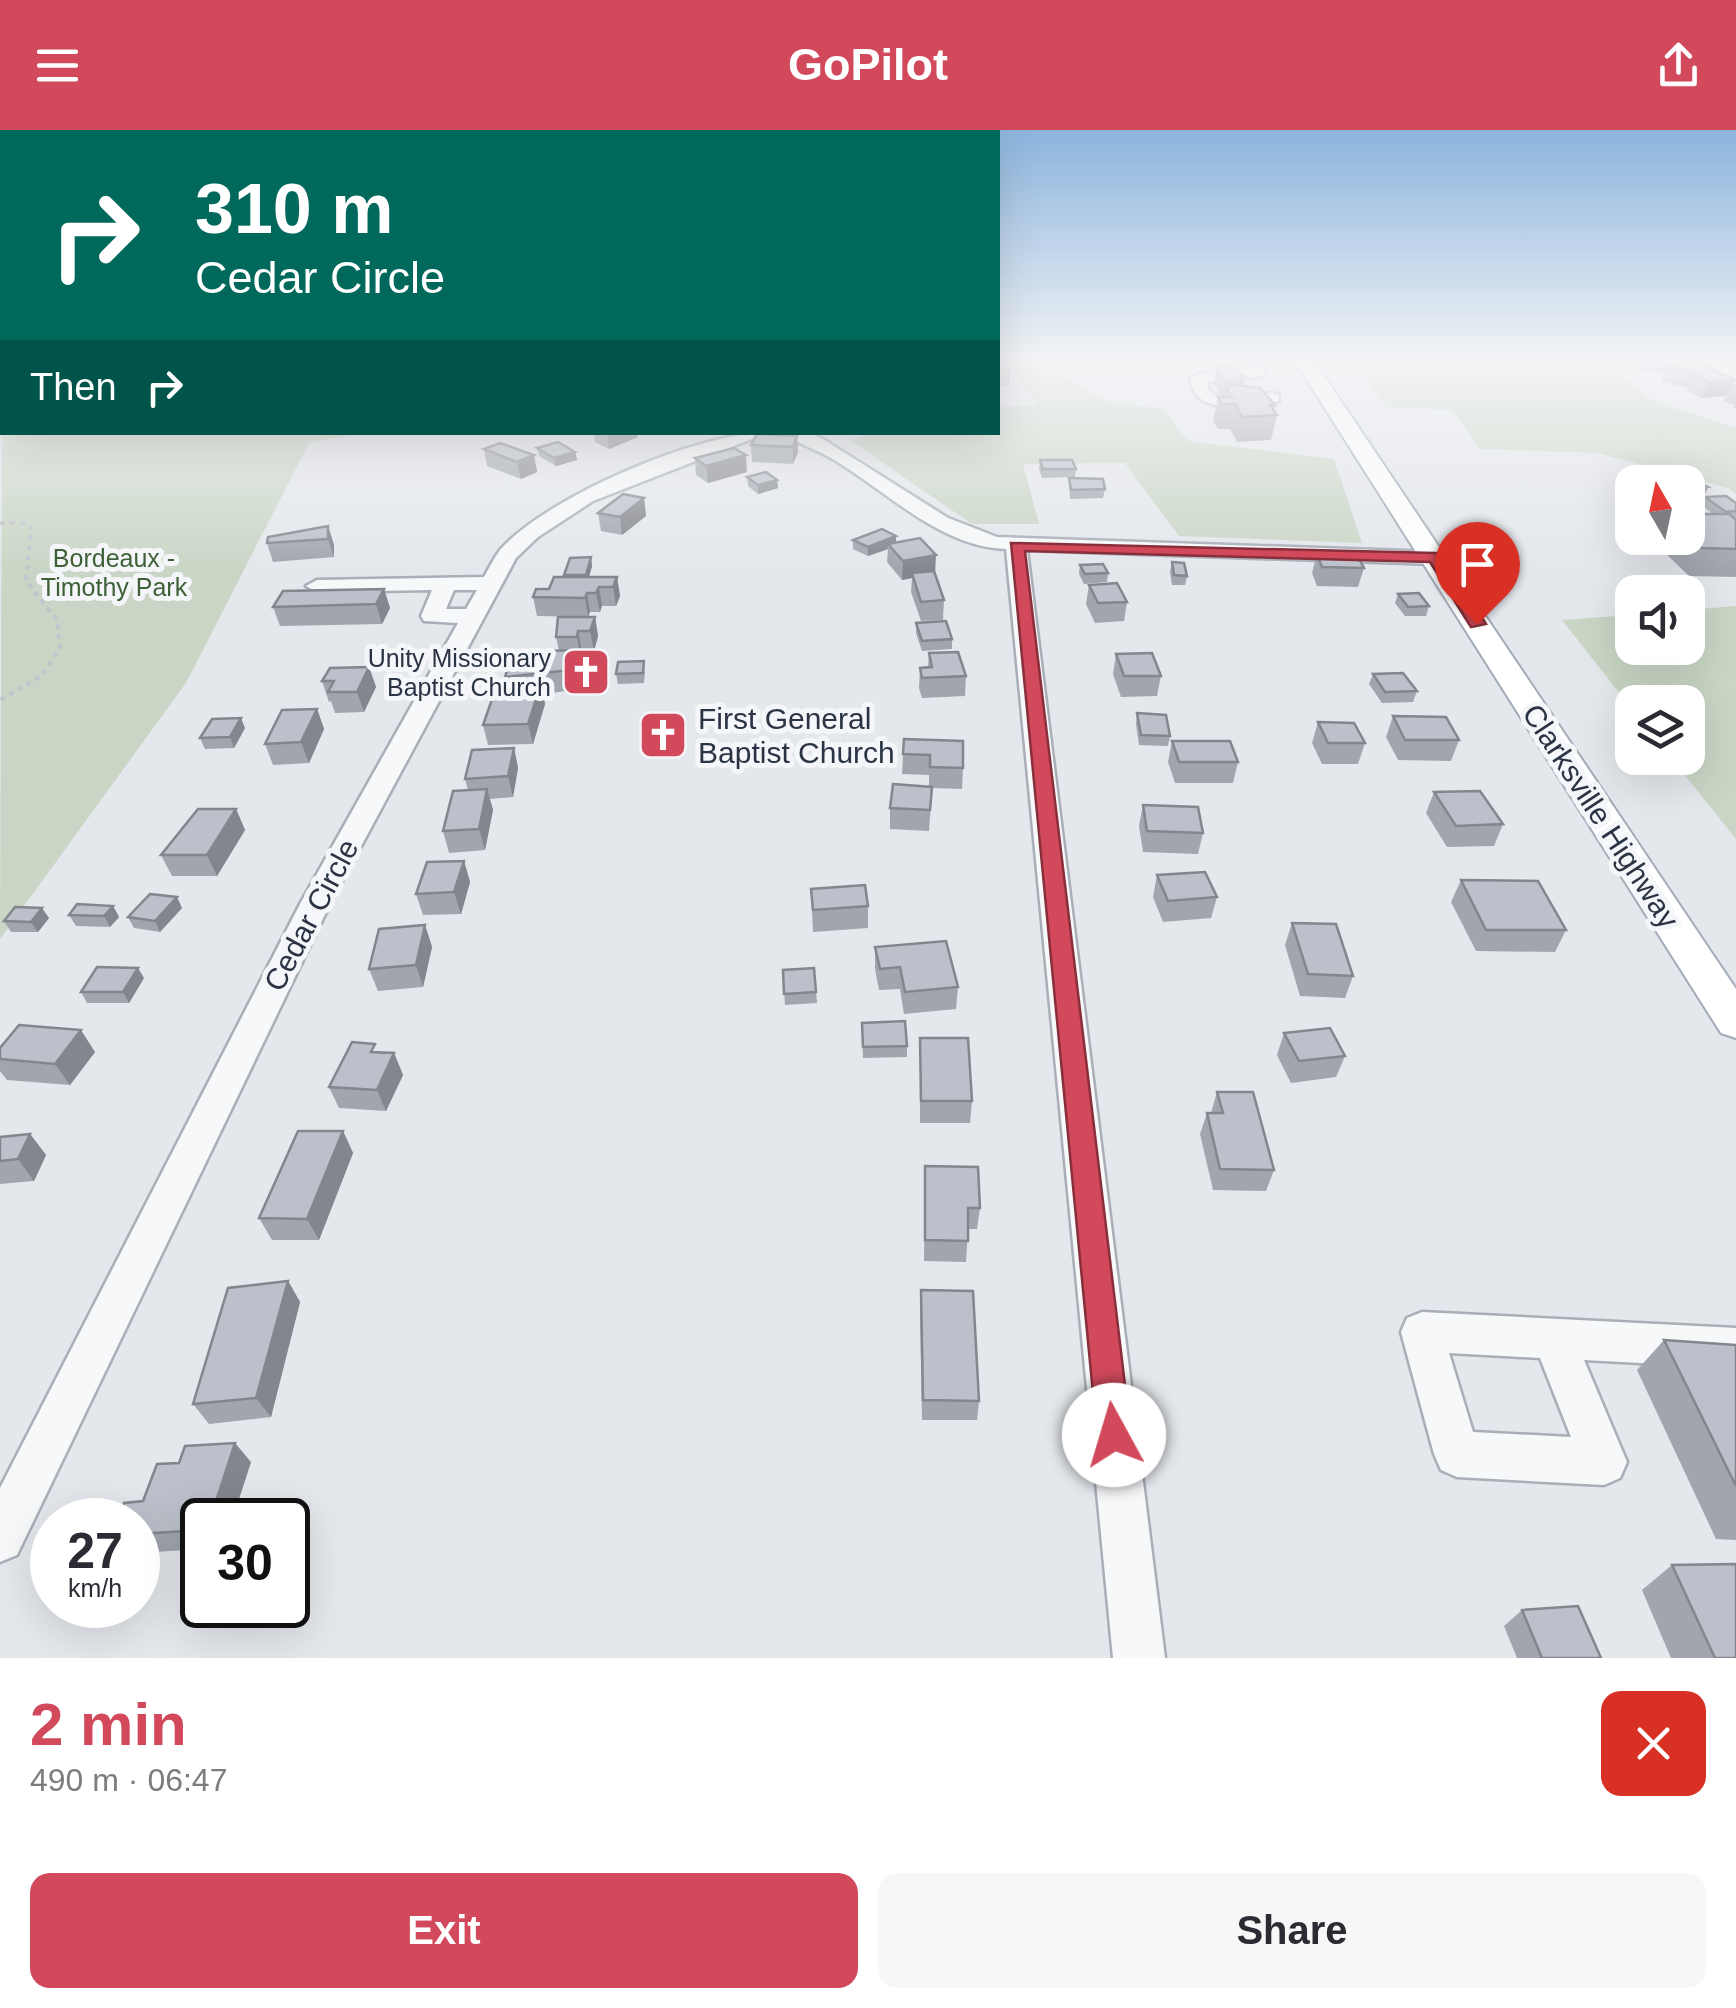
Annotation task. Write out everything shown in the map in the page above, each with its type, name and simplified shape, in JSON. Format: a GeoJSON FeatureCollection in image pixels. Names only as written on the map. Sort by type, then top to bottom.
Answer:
{"type":"FeatureCollection","features":[{"type":"Feature","properties":{"kind":"main road","name":"Clarksville Highway"},"geometry":{"type":"LineString","coordinates":[[1351,429],[1736,1022]]}},
{"type":"Feature","properties":{"kind":"street","name":"Cedar Circle"},"geometry":{"type":"LineString","coordinates":[[0,1538],[310,912],[507,555],[528,532],[566,505],[752,435]]}},
{"type":"Feature","properties":{"kind":"street"},"geometry":{"type":"LineString","coordinates":[[798,435],[823,445],[952,529],[982,540],[1016,546],[1436,558]]}},
{"type":"Feature","properties":{"kind":"street"},"geometry":{"type":"LineString","coordinates":[[1016,546],[1138,1658]]}},
{"type":"Feature","properties":{"kind":"street"},"geometry":{"type":"LineString","coordinates":[[316,586],[492,583]]}},
{"type":"Feature","properties":{"kind":"street"},"geometry":{"type":"LineString","coordinates":[[446,584],[432,616],[474,616]]}},
{"type":"Feature","properties":{"kind":"street"},"geometry":{"type":"LineString","coordinates":[[1553,1338],[1736,1348]]}},
{"type":"Feature","properties":{"kind":"path"},"geometry":{"type":"LineString","coordinates":[[0,523],[25,523],[31,528],[26,581],[58,620],[60,649],[40,677],[0,700]]}},
{"type":"Feature","properties":{"kind":"green space"},"geometry":{"type":"Polygon","coordinates":[[[1000,429],[1179,429],[1188,441],[1334,459],[1362,543],[1179,536],[1125,463],[1023,464],[1039,524],[972,524],[851,441],[865,435],[1000,435],[1000,429]]]}},
{"type":"Feature","properties":{"kind":"green space"},"geometry":{"type":"Polygon","coordinates":[[[1466,429],[1736,429],[1736,494],[1705,482],[1705,465],[1642,465],[1597,453],[1479,449],[1466,429]]]}},
{"type":"Feature","properties":{"kind":"green space","name":"Bordeaux - Timothy Park"},"geometry":{"type":"Polygon","coordinates":[[[2,435],[351,435],[309,443],[186,683],[0,939],[2,435]]]}},
{"type":"Feature","properties":{"kind":"green space"},"geometry":{"type":"Polygon","coordinates":[[[1736,606],[1736,839],[1685,775],[1705,775],[1705,685],[1615,687],[1562,620],[1615,616],[1615,665],[1705,665],[1705,609],[1736,606]]]}},
{"type":"Feature","properties":{"kind":"building"},"geometry":{"type":"Polygon","coordinates":[[[756,435],[797,436],[793,447],[751,445],[756,435]]]}},
{"type":"Feature","properties":{"kind":"building"},"geometry":{"type":"Polygon","coordinates":[[[558,442],[575,452],[554,458],[537,448],[558,442]]]}},
{"type":"Feature","properties":{"kind":"building"},"geometry":{"type":"Polygon","coordinates":[[[500,443],[534,455],[517,462],[484,449],[500,443]]]}},
{"type":"Feature","properties":{"kind":"building"},"geometry":{"type":"Polygon","coordinates":[[[734,448],[746,455],[706,466],[695,458],[734,448]]]}},
{"type":"Feature","properties":{"kind":"building"},"geometry":{"type":"Polygon","coordinates":[[[1040,460],[1072,460],[1076,469],[1043,469],[1040,460]]]}},
{"type":"Feature","properties":{"kind":"building"},"geometry":{"type":"Polygon","coordinates":[[[766,472],[777,480],[758,485],[747,477],[766,472]]]}},
{"type":"Feature","properties":{"kind":"building"},"geometry":{"type":"Polygon","coordinates":[[[1069,478],[1103,479],[1105,489],[1071,490],[1069,478]]]}},
{"type":"Feature","properties":{"kind":"building"},"geometry":{"type":"Polygon","coordinates":[[[623,494],[644,498],[620,517],[598,513],[623,494]]]}},
{"type":"Feature","properties":{"kind":"building"},"geometry":{"type":"Polygon","coordinates":[[[1726,496],[1736,503],[1736,511],[1726,512],[1705,497],[1726,496]]]}},
{"type":"Feature","properties":{"kind":"building"},"geometry":{"type":"Polygon","coordinates":[[[1705,514],[1729,514],[1736,520],[1736,549],[1705,548],[1705,514]]]}},
{"type":"Feature","properties":{"kind":"building"},"geometry":{"type":"Polygon","coordinates":[[[328,526],[328,539],[267,543],[268,537],[328,526]]]}},
{"type":"Feature","properties":{"kind":"building"},"geometry":{"type":"Polygon","coordinates":[[[882,529],[896,536],[868,547],[853,540],[882,529]]]}},
{"type":"Feature","properties":{"kind":"building"},"geometry":{"type":"Polygon","coordinates":[[[920,538],[936,555],[903,561],[888,544],[920,538]]]}},
{"type":"Feature","properties":{"kind":"building"},"geometry":{"type":"Polygon","coordinates":[[[1317,554],[1357,555],[1364,568],[1322,567],[1317,554]]]}},
{"type":"Feature","properties":{"kind":"building"},"geometry":{"type":"Polygon","coordinates":[[[591,557],[586,575],[564,575],[570,558],[591,557]]]}},
{"type":"Feature","properties":{"kind":"building"},"geometry":{"type":"Polygon","coordinates":[[[1172,562],[1184,563],[1187,576],[1174,575],[1172,562]]]}},
{"type":"Feature","properties":{"kind":"building"},"geometry":{"type":"Polygon","coordinates":[[[1103,564],[1108,573],[1085,574],[1080,565],[1103,564]]]}},
{"type":"Feature","properties":{"kind":"building"},"geometry":{"type":"Polygon","coordinates":[[[934,571],[944,600],[921,602],[912,573],[934,571]]]}},
{"type":"Feature","properties":{"kind":"building"},"geometry":{"type":"Polygon","coordinates":[[[554,577],[617,577],[613,587],[599,587],[585,598],[533,597],[536,589],[549,589],[554,577]]]}},
{"type":"Feature","properties":{"kind":"building"},"geometry":{"type":"Polygon","coordinates":[[[1117,583],[1127,602],[1098,603],[1089,585],[1117,583]]]}},
{"type":"Feature","properties":{"kind":"building"},"geometry":{"type":"Polygon","coordinates":[[[384,589],[376,604],[273,607],[283,591],[384,589]]]}},
{"type":"Feature","properties":{"kind":"building"},"geometry":{"type":"Polygon","coordinates":[[[1419,593],[1429,606],[1408,607],[1398,594],[1419,593]]]}},
{"type":"Feature","properties":{"kind":"building"},"geometry":{"type":"Polygon","coordinates":[[[558,617],[595,617],[590,631],[578,631],[577,637],[556,637],[558,617]]]}},
{"type":"Feature","properties":{"kind":"building"},"geometry":{"type":"Polygon","coordinates":[[[946,621],[952,639],[922,641],[916,623],[946,621]]]}},
{"type":"Feature","properties":{"kind":"building"},"geometry":{"type":"Polygon","coordinates":[[[575,650],[570,670],[505,677],[513,652],[575,650]]]}},
{"type":"Feature","properties":{"kind":"building"},"geometry":{"type":"Polygon","coordinates":[[[958,652],[966,676],[922,678],[920,668],[932,667],[929,653],[958,652]]]}},
{"type":"Feature","properties":{"kind":"building"},"geometry":{"type":"Polygon","coordinates":[[[1152,653],[1161,676],[1124,676],[1116,654],[1152,653]]]}},
{"type":"Feature","properties":{"kind":"building"},"geometry":{"type":"Polygon","coordinates":[[[644,661],[643,673],[616,674],[618,662],[644,661]]]}},
{"type":"Feature","properties":{"kind":"building"},"geometry":{"type":"Polygon","coordinates":[[[369,667],[357,692],[328,692],[334,681],[322,681],[330,668],[369,667]]]}},
{"type":"Feature","properties":{"kind":"building"},"geometry":{"type":"Polygon","coordinates":[[[1403,673],[1417,691],[1385,692],[1373,674],[1403,673]]]}},
{"type":"Feature","properties":{"kind":"building"},"geometry":{"type":"Polygon","coordinates":[[[541,684],[528,724],[483,725],[497,685],[541,684]]]}},
{"type":"Feature","properties":{"kind":"building"},"geometry":{"type":"Polygon","coordinates":[[[317,709],[301,742],[265,744],[282,710],[317,709]]]}},
{"type":"Feature","properties":{"kind":"building"},"geometry":{"type":"Polygon","coordinates":[[[1137,713],[1166,715],[1170,736],[1141,735],[1137,713]]]}},
{"type":"Feature","properties":{"kind":"building"},"geometry":{"type":"Polygon","coordinates":[[[1393,716],[1446,717],[1459,740],[1405,740],[1393,716]]]}},
{"type":"Feature","properties":{"kind":"building"},"geometry":{"type":"Polygon","coordinates":[[[241,718],[230,737],[200,738],[212,719],[241,718]]]}},
{"type":"Feature","properties":{"kind":"building"},"geometry":{"type":"Polygon","coordinates":[[[1318,722],[1354,723],[1365,743],[1328,743],[1318,722]]]}},
{"type":"Feature","properties":{"kind":"building"},"geometry":{"type":"Polygon","coordinates":[[[904,739],[963,741],[963,768],[930,767],[930,755],[903,754],[904,739]]]}},
{"type":"Feature","properties":{"kind":"building"},"geometry":{"type":"Polygon","coordinates":[[[1172,741],[1230,741],[1238,762],[1179,762],[1172,741]]]}},
{"type":"Feature","properties":{"kind":"building"},"geometry":{"type":"Polygon","coordinates":[[[514,748],[508,776],[465,779],[472,750],[514,748]]]}},
{"type":"Feature","properties":{"kind":"building"},"geometry":{"type":"Polygon","coordinates":[[[893,784],[932,787],[930,810],[890,808],[893,784]]]}},
{"type":"Feature","properties":{"kind":"building"},"geometry":{"type":"Polygon","coordinates":[[[487,789],[479,829],[443,831],[453,791],[487,789]]]}},
{"type":"Feature","properties":{"kind":"building"},"geometry":{"type":"Polygon","coordinates":[[[1480,791],[1503,824],[1456,826],[1434,792],[1480,791]]]}},
{"type":"Feature","properties":{"kind":"building"},"geometry":{"type":"Polygon","coordinates":[[[1143,805],[1198,807],[1203,833],[1147,831],[1143,805]]]}},
{"type":"Feature","properties":{"kind":"building"},"geometry":{"type":"Polygon","coordinates":[[[198,809],[236,809],[207,855],[161,855],[198,809]]]}},
{"type":"Feature","properties":{"kind":"building"},"geometry":{"type":"Polygon","coordinates":[[[464,861],[454,892],[416,894],[427,862],[464,861]]]}},
{"type":"Feature","properties":{"kind":"building"},"geometry":{"type":"Polygon","coordinates":[[[1205,872],[1217,897],[1168,901],[1157,875],[1205,872]]]}},
{"type":"Feature","properties":{"kind":"building"},"geometry":{"type":"Polygon","coordinates":[[[1461,880],[1538,881],[1566,930],[1486,930],[1461,880]]]}},
{"type":"Feature","properties":{"kind":"building"},"geometry":{"type":"Polygon","coordinates":[[[865,885],[868,906],[813,910],[811,889],[865,885]]]}},
{"type":"Feature","properties":{"kind":"building"},"geometry":{"type":"Polygon","coordinates":[[[150,894],[177,897],[155,921],[128,917],[150,894]]]}},
{"type":"Feature","properties":{"kind":"building"},"geometry":{"type":"Polygon","coordinates":[[[77,904],[113,906],[104,916],[69,915],[77,904]]]}},
{"type":"Feature","properties":{"kind":"building"},"geometry":{"type":"Polygon","coordinates":[[[15,907],[42,908],[31,922],[4,921],[15,907]]]}},
{"type":"Feature","properties":{"kind":"building"},"geometry":{"type":"Polygon","coordinates":[[[1292,923],[1336,924],[1353,976],[1308,974],[1292,923]]]}},
{"type":"Feature","properties":{"kind":"building"},"geometry":{"type":"Polygon","coordinates":[[[425,925],[416,965],[369,969],[379,929],[425,925]]]}},
{"type":"Feature","properties":{"kind":"building"},"geometry":{"type":"Polygon","coordinates":[[[946,941],[958,987],[905,992],[900,967],[880,969],[875,947],[946,941]]]}},
{"type":"Feature","properties":{"kind":"building"},"geometry":{"type":"Polygon","coordinates":[[[97,967],[138,968],[123,992],[81,992],[97,967]]]}},
{"type":"Feature","properties":{"kind":"building"},"geometry":{"type":"Polygon","coordinates":[[[814,968],[816,992],[784,994],[783,970],[814,968]]]}},
{"type":"Feature","properties":{"kind":"building"},"geometry":{"type":"Polygon","coordinates":[[[905,1021],[907,1046],[863,1047],[862,1023],[905,1021]]]}},
{"type":"Feature","properties":{"kind":"building"},"geometry":{"type":"Polygon","coordinates":[[[19,1025],[81,1030],[55,1064],[0,1059],[0,1048],[19,1025]]]}},
{"type":"Feature","properties":{"kind":"building"},"geometry":{"type":"Polygon","coordinates":[[[1330,1028],[1345,1056],[1299,1061],[1284,1033],[1330,1028]]]}},
{"type":"Feature","properties":{"kind":"building"},"geometry":{"type":"Polygon","coordinates":[[[920,1038],[968,1038],[972,1101],[921,1101],[920,1038]]]}},
{"type":"Feature","properties":{"kind":"building"},"geometry":{"type":"Polygon","coordinates":[[[352,1042],[375,1044],[371,1052],[394,1053],[377,1090],[329,1087],[352,1042]]]}},
{"type":"Feature","properties":{"kind":"building"},"geometry":{"type":"Polygon","coordinates":[[[1217,1092],[1253,1092],[1274,1170],[1220,1169],[1207,1113],[1223,1113],[1217,1092]]]}},
{"type":"Feature","properties":{"kind":"building"},"geometry":{"type":"Polygon","coordinates":[[[298,1131],[343,1131],[307,1219],[259,1218],[298,1131]]]}},
{"type":"Feature","properties":{"kind":"building"},"geometry":{"type":"Polygon","coordinates":[[[30,1134],[18,1159],[0,1161],[0,1137],[30,1134]]]}},
{"type":"Feature","properties":{"kind":"building"},"geometry":{"type":"Polygon","coordinates":[[[925,1166],[978,1167],[980,1208],[968,1208],[968,1241],[925,1240],[925,1166]]]}},
{"type":"Feature","properties":{"kind":"building"},"geometry":{"type":"Polygon","coordinates":[[[288,1281],[256,1398],[193,1404],[228,1288],[288,1281]]]}},
{"type":"Feature","properties":{"kind":"building"},"geometry":{"type":"Polygon","coordinates":[[[921,1290],[973,1291],[979,1401],[923,1400],[921,1290]]]}},
{"type":"Feature","properties":{"kind":"building"},"geometry":{"type":"Polygon","coordinates":[[[1664,1340],[1736,1345],[1736,1486],[1664,1340]]]}},
{"type":"Feature","properties":{"kind":"building"},"geometry":{"type":"Polygon","coordinates":[[[235,1443],[217,1498],[180,1498],[180,1531],[160,1533],[160,1498],[144,1498],[157,1464],[179,1463],[185,1446],[235,1443]]]}},
{"type":"Feature","properties":{"kind":"building"},"geometry":{"type":"Polygon","coordinates":[[[1736,1564],[1736,1658],[1715,1658],[1672,1565],[1736,1564]]]}},
{"type":"Feature","properties":{"kind":"building"},"geometry":{"type":"Polygon","coordinates":[[[1578,1606],[1601,1658],[1542,1658],[1522,1610],[1578,1606]]]}},
{"type":"Feature","properties":{"kind":"place","name":"Unity Missionary Baptist Church"},"geometry":{"type":"Point","coordinates":[586,672]}},
{"type":"Feature","properties":{"kind":"place","name":"First General Baptist Church"},"geometry":{"type":"Point","coordinates":[663,735]}},
{"type":"Feature","properties":{"kind":"route"},"geometry":{"type":"LineString","coordinates":[[1114,1435],[1016,546],[1436,558],[1477,624]]}}]}
